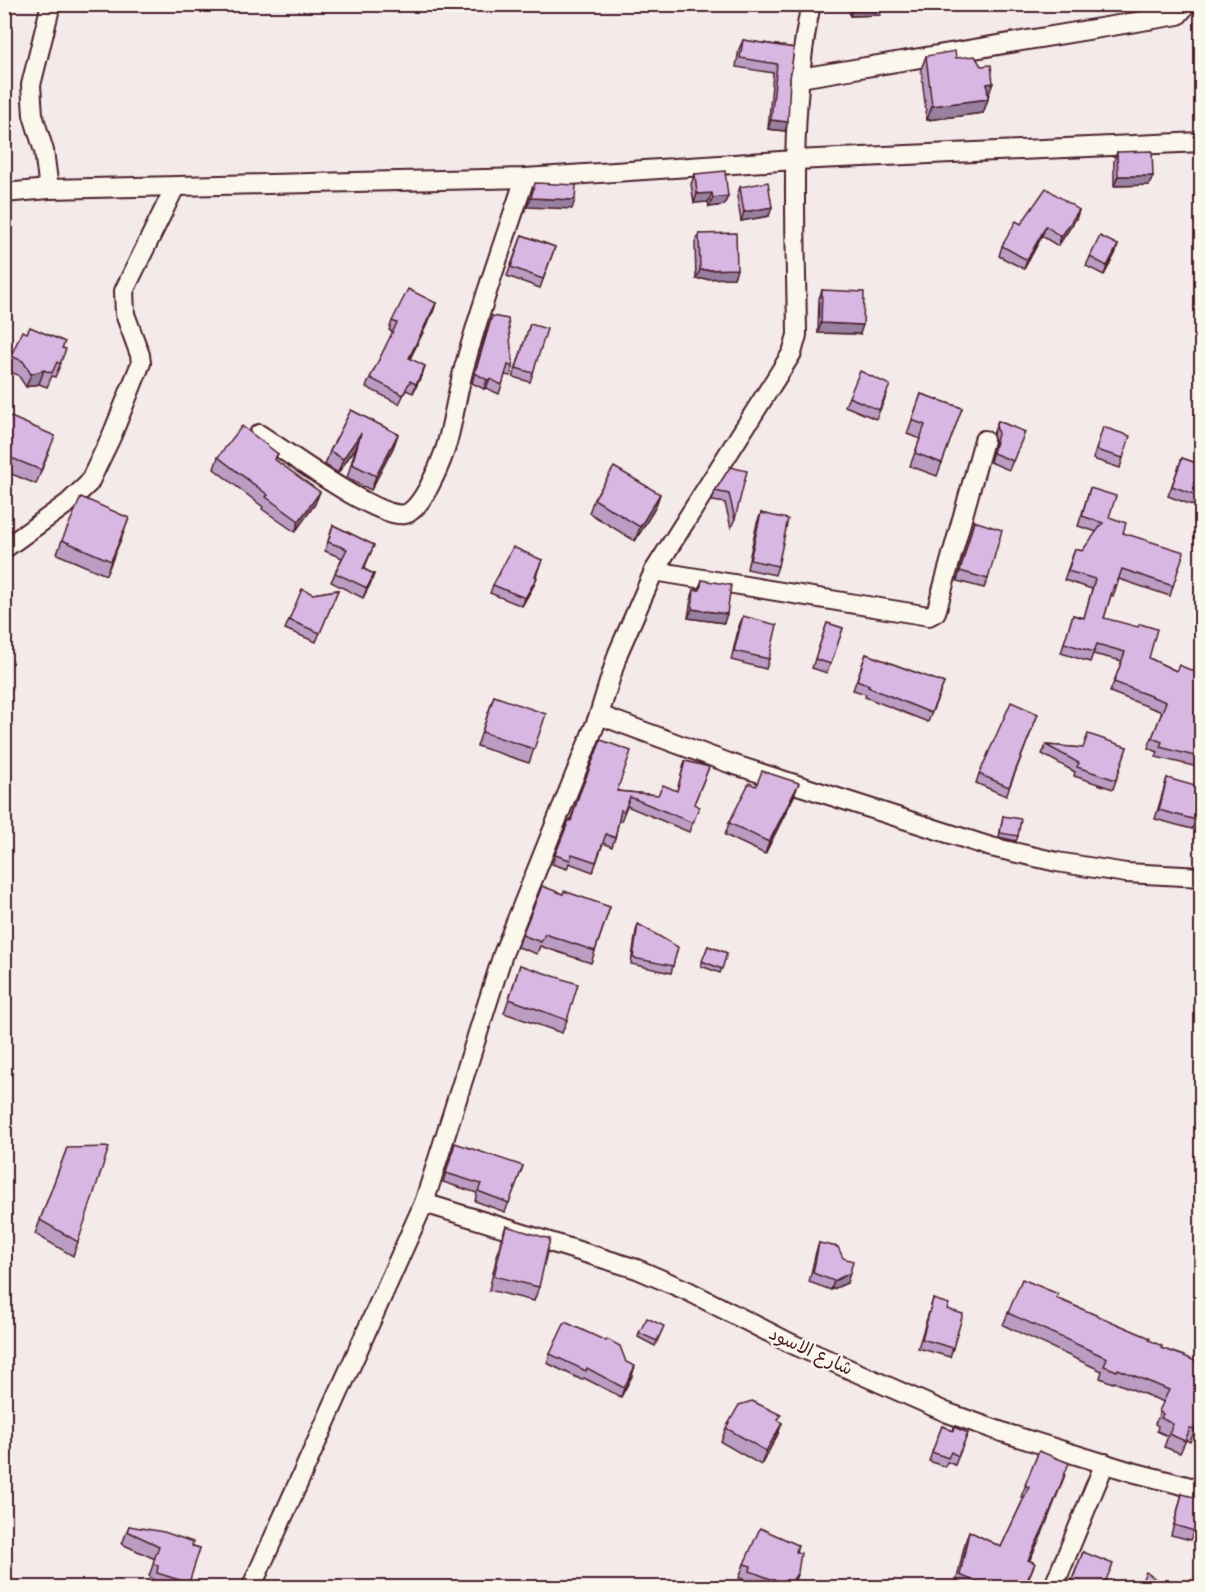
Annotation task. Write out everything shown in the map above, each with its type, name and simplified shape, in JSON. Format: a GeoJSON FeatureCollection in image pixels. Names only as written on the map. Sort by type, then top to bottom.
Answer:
{"type":"FeatureCollection","features":[{"type":"Feature","properties":{"kind":"street"},"geometry":{"type":"LineString","coordinates":[[49,189],[44,151],[33,115],[31,86],[51,4]]}},
{"type":"Feature","properties":{"kind":"street"},"geometry":{"type":"LineString","coordinates":[[251,1587],[424,1203],[504,954],[598,714],[618,653],[641,595],[654,571],[785,368],[792,353],[797,336],[795,160],[800,78],[811,4]]}},
{"type":"Feature","properties":{"kind":"street"},"geometry":{"type":"LineString","coordinates":[[800,78],[1178,15],[1187,4]]}},
{"type":"Feature","properties":{"kind":"street"},"geometry":{"type":"LineString","coordinates":[[4,193],[49,189],[525,178],[795,160],[1202,142]]}},
{"type":"Feature","properties":{"kind":"street"},"geometry":{"type":"LineString","coordinates":[[259,434],[364,502],[396,515],[413,511],[430,484],[444,451],[465,362],[525,178]]}},
{"type":"Feature","properties":{"kind":"street"},"geometry":{"type":"LineString","coordinates":[[4,549],[79,494],[89,483],[112,435],[141,363],[125,314],[124,291],[175,187]]}},
{"type":"Feature","properties":{"kind":"street"},"geometry":{"type":"LineString","coordinates":[[654,571],[929,616],[937,609],[984,440]]}},
{"type":"Feature","properties":{"kind":"street"},"geometry":{"type":"LineString","coordinates":[[598,714],[729,763],[991,847],[1057,862],[1126,873],[1202,876]]}},
{"type":"Feature","properties":{"kind":"street","name":"شارع الاسود"},"geometry":{"type":"LineString","coordinates":[[424,1203],[637,1269],[790,1343],[948,1413],[1005,1433],[1202,1490]]}},
{"type":"Feature","properties":{"kind":"street"},"geometry":{"type":"LineString","coordinates":[[1053,1587],[1105,1463]]}},
{"type":"Feature","properties":{"kind":"building"},"geometry":{"type":"Polygon","coordinates":[[[743,40],[794,48],[788,122],[771,120],[777,64],[740,58],[743,40]]]}},
{"type":"Feature","properties":{"kind":"building"},"geometry":{"type":"Polygon","coordinates":[[[955,51],[956,58],[975,56],[981,66],[991,65],[993,83],[987,84],[988,99],[932,106],[926,56],[955,51]]]}},
{"type":"Feature","properties":{"kind":"building"},"geometry":{"type":"Polygon","coordinates":[[[1152,151],[1153,176],[1118,176],[1117,152],[1152,151]]]}},
{"type":"Feature","properties":{"kind":"building"},"geometry":{"type":"Polygon","coordinates":[[[725,171],[728,196],[713,198],[712,193],[697,194],[695,174],[725,171]]]}},
{"type":"Feature","properties":{"kind":"building"},"geometry":{"type":"Polygon","coordinates":[[[768,182],[772,207],[744,212],[740,187],[768,182]]]}},
{"type":"Feature","properties":{"kind":"building"},"geometry":{"type":"Polygon","coordinates":[[[535,183],[576,185],[575,200],[531,198],[535,183]]]}},
{"type":"Feature","properties":{"kind":"building"},"geometry":{"type":"Polygon","coordinates":[[[1046,188],[1079,210],[1061,237],[1046,226],[1027,260],[1002,246],[1016,221],[1021,224],[1046,188]]]}},
{"type":"Feature","properties":{"kind":"building"},"geometry":{"type":"Polygon","coordinates":[[[736,233],[737,269],[700,270],[699,234],[736,233]]]}},
{"type":"Feature","properties":{"kind":"building"},"geometry":{"type":"Polygon","coordinates":[[[522,235],[555,247],[543,279],[511,267],[522,235]]]}},
{"type":"Feature","properties":{"kind":"building"},"geometry":{"type":"Polygon","coordinates":[[[1100,236],[1118,245],[1107,266],[1090,257],[1100,236]]]}},
{"type":"Feature","properties":{"kind":"building"},"geometry":{"type":"Polygon","coordinates":[[[408,289],[436,303],[409,358],[425,366],[416,384],[410,381],[403,395],[370,378],[397,323],[392,321],[408,289]]]}},
{"type":"Feature","properties":{"kind":"building"},"geometry":{"type":"Polygon","coordinates":[[[822,290],[864,292],[863,325],[821,323],[822,290]]]}},
{"type":"Feature","properties":{"kind":"building"},"geometry":{"type":"Polygon","coordinates":[[[492,316],[508,319],[513,367],[508,365],[502,385],[475,373],[492,316]]]}},
{"type":"Feature","properties":{"kind":"building"},"geometry":{"type":"Polygon","coordinates":[[[530,324],[547,329],[533,373],[516,368],[530,324]]]}},
{"type":"Feature","properties":{"kind":"building"},"geometry":{"type":"Polygon","coordinates":[[[30,327],[65,342],[62,348],[66,349],[60,364],[57,362],[52,373],[44,370],[31,374],[23,361],[11,356],[22,331],[27,333],[30,327]]]}},
{"type":"Feature","properties":{"kind":"building"},"geometry":{"type":"Polygon","coordinates":[[[860,371],[890,385],[879,410],[849,397],[860,371]]]}},
{"type":"Feature","properties":{"kind":"building"},"geometry":{"type":"Polygon","coordinates":[[[921,394],[962,408],[942,463],[915,453],[925,425],[912,420],[921,394]]]}},
{"type":"Feature","properties":{"kind":"building"},"geometry":{"type":"Polygon","coordinates":[[[351,410],[398,434],[376,476],[352,464],[361,433],[343,459],[330,451],[351,410]]]}},
{"type":"Feature","properties":{"kind":"building"},"geometry":{"type":"Polygon","coordinates":[[[4,414],[55,436],[41,470],[4,455],[4,414]]]}},
{"type":"Feature","properties":{"kind":"building"},"geometry":{"type":"Polygon","coordinates":[[[998,421],[1025,432],[1013,461],[993,453],[998,434],[996,425],[998,421]]]}},
{"type":"Feature","properties":{"kind":"building"},"geometry":{"type":"Polygon","coordinates":[[[242,426],[278,454],[274,459],[320,492],[299,521],[218,457],[242,426]]]}},
{"type":"Feature","properties":{"kind":"building"},"geometry":{"type":"Polygon","coordinates":[[[1103,427],[1130,436],[1123,458],[1096,450],[1103,427]]]}},
{"type":"Feature","properties":{"kind":"building"},"geometry":{"type":"Polygon","coordinates":[[[1182,458],[1202,465],[1201,497],[1172,486],[1182,458]]]}},
{"type":"Feature","properties":{"kind":"building"},"geometry":{"type":"Polygon","coordinates":[[[614,467],[660,494],[640,527],[594,499],[614,467]]]}},
{"type":"Feature","properties":{"kind":"building"},"geometry":{"type":"Polygon","coordinates":[[[730,467],[747,471],[735,519],[729,494],[715,491],[730,467]]]}},
{"type":"Feature","properties":{"kind":"building"},"geometry":{"type":"Polygon","coordinates":[[[1090,488],[1116,496],[1109,517],[1126,523],[1123,533],[1184,552],[1173,586],[1122,569],[1116,586],[1114,585],[1104,618],[1138,627],[1140,624],[1157,629],[1149,658],[1176,671],[1179,665],[1202,675],[1202,758],[1160,747],[1162,742],[1152,738],[1166,702],[1114,682],[1125,652],[1097,644],[1094,652],[1064,643],[1073,615],[1084,618],[1095,579],[1068,571],[1075,549],[1082,551],[1103,523],[1082,516],[1090,488]]]}},
{"type":"Feature","properties":{"kind":"building"},"geometry":{"type":"Polygon","coordinates":[[[81,497],[129,518],[111,561],[62,540],[81,497]]]}},
{"type":"Feature","properties":{"kind":"building"},"geometry":{"type":"Polygon","coordinates":[[[761,513],[788,519],[778,566],[750,560],[761,513]]]}},
{"type":"Feature","properties":{"kind":"building"},"geometry":{"type":"Polygon","coordinates":[[[974,521],[1002,530],[988,579],[960,571],[974,521]]]}},
{"type":"Feature","properties":{"kind":"building"},"geometry":{"type":"Polygon","coordinates":[[[333,525],[374,545],[363,569],[374,574],[367,588],[335,573],[347,549],[328,542],[333,525]]]}},
{"type":"Feature","properties":{"kind":"building"},"geometry":{"type":"Polygon","coordinates":[[[513,547],[542,560],[535,576],[537,577],[525,598],[493,585],[513,547]]]}},
{"type":"Feature","properties":{"kind":"building"},"geometry":{"type":"Polygon","coordinates":[[[702,580],[731,585],[727,614],[692,609],[694,590],[700,590],[702,580]]]}},
{"type":"Feature","properties":{"kind":"building"},"geometry":{"type":"Polygon","coordinates":[[[302,589],[313,594],[338,590],[320,633],[289,620],[302,589]]]}},
{"type":"Feature","properties":{"kind":"building"},"geometry":{"type":"Polygon","coordinates":[[[743,616],[777,625],[769,659],[734,651],[743,616]]]}},
{"type":"Feature","properties":{"kind":"building"},"geometry":{"type":"Polygon","coordinates":[[[827,623],[843,628],[831,664],[815,659],[827,623]]]}},
{"type":"Feature","properties":{"kind":"building"},"geometry":{"type":"Polygon","coordinates":[[[866,654],[944,683],[931,713],[868,687],[869,685],[857,680],[866,654]]]}},
{"type":"Feature","properties":{"kind":"building"},"geometry":{"type":"Polygon","coordinates":[[[494,696],[546,714],[534,749],[482,732],[494,696]]]}},
{"type":"Feature","properties":{"kind":"building"},"geometry":{"type":"Polygon","coordinates":[[[1011,702],[1038,714],[1009,787],[979,774],[1011,702]]]}},
{"type":"Feature","properties":{"kind":"building"},"geometry":{"type":"Polygon","coordinates":[[[1088,734],[1127,747],[1116,780],[1077,767],[1079,763],[1046,745],[1083,748],[1088,734]]]}},
{"type":"Feature","properties":{"kind":"building"},"geometry":{"type":"Polygon","coordinates":[[[601,740],[631,751],[617,791],[658,795],[663,785],[677,791],[685,761],[709,767],[694,804],[699,807],[693,823],[630,797],[624,812],[621,810],[615,838],[606,834],[596,862],[572,854],[570,860],[555,855],[569,820],[571,821],[601,740]]]}},
{"type":"Feature","properties":{"kind":"building"},"geometry":{"type":"Polygon","coordinates":[[[762,771],[799,783],[769,842],[729,823],[749,783],[756,786],[762,771]]]}},
{"type":"Feature","properties":{"kind":"building"},"geometry":{"type":"Polygon","coordinates":[[[1167,778],[1202,788],[1202,798],[1196,820],[1159,810],[1167,778]]]}},
{"type":"Feature","properties":{"kind":"building"},"geometry":{"type":"Polygon","coordinates":[[[1003,816],[1021,819],[1018,836],[1000,833],[1003,816]]]}},
{"type":"Feature","properties":{"kind":"building"},"geometry":{"type":"Polygon","coordinates":[[[542,886],[610,907],[595,951],[545,934],[541,942],[522,935],[542,886]]]}},
{"type":"Feature","properties":{"kind":"building"},"geometry":{"type":"Polygon","coordinates":[[[638,924],[678,947],[673,966],[633,958],[638,924]]]}},
{"type":"Feature","properties":{"kind":"building"},"geometry":{"type":"Polygon","coordinates":[[[708,946],[727,953],[722,969],[702,961],[708,946]]]}},
{"type":"Feature","properties":{"kind":"building"},"geometry":{"type":"Polygon","coordinates":[[[520,965],[578,984],[567,1020],[509,999],[520,965]]]}},
{"type":"Feature","properties":{"kind":"building"},"geometry":{"type":"Polygon","coordinates":[[[455,1143],[523,1166],[509,1203],[478,1191],[481,1184],[446,1173],[455,1143]]]}},
{"type":"Feature","properties":{"kind":"building"},"geometry":{"type":"Polygon","coordinates":[[[109,1147],[78,1242],[40,1220],[67,1148],[109,1147]]]}},
{"type":"Feature","properties":{"kind":"building"},"geometry":{"type":"Polygon","coordinates":[[[506,1226],[550,1239],[539,1287],[494,1276],[506,1226]]]}},
{"type":"Feature","properties":{"kind":"building"},"geometry":{"type":"Polygon","coordinates":[[[819,1243],[838,1247],[843,1258],[853,1261],[850,1273],[834,1281],[813,1273],[819,1243]]]}},
{"type":"Feature","properties":{"kind":"building"},"geometry":{"type":"Polygon","coordinates":[[[1022,1279],[1058,1294],[1056,1298],[1150,1338],[1149,1340],[1162,1346],[1161,1348],[1202,1364],[1202,1419],[1199,1418],[1195,1429],[1190,1428],[1185,1441],[1169,1434],[1173,1424],[1161,1418],[1163,1414],[1159,1411],[1169,1390],[1118,1369],[1117,1371],[1104,1366],[1107,1358],[1008,1313],[1022,1279]]]}},
{"type":"Feature","properties":{"kind":"building"},"geometry":{"type":"Polygon","coordinates":[[[933,1299],[949,1304],[947,1309],[963,1314],[953,1348],[922,1339],[933,1299]]]}},
{"type":"Feature","properties":{"kind":"building"},"geometry":{"type":"Polygon","coordinates":[[[647,1318],[664,1326],[657,1341],[639,1333],[647,1318]]]}},
{"type":"Feature","properties":{"kind":"building"},"geometry":{"type":"Polygon","coordinates":[[[565,1322],[620,1346],[626,1362],[635,1366],[624,1388],[587,1368],[586,1371],[550,1354],[565,1322]]]}},
{"type":"Feature","properties":{"kind":"building"},"geometry":{"type":"Polygon","coordinates":[[[752,1401],[781,1415],[778,1420],[782,1423],[766,1451],[726,1428],[739,1405],[752,1401]]]}},
{"type":"Feature","properties":{"kind":"building"},"geometry":{"type":"Polygon","coordinates":[[[942,1426],[953,1431],[954,1427],[968,1433],[958,1456],[951,1452],[948,1458],[932,1452],[942,1426]]]}},
{"type":"Feature","properties":{"kind":"building"},"geometry":{"type":"Polygon","coordinates":[[[1039,1451],[1069,1463],[1028,1560],[1035,1563],[1024,1587],[988,1587],[960,1575],[969,1531],[1001,1547],[1029,1487],[1025,1485],[1039,1451]]]}},
{"type":"Feature","properties":{"kind":"building"},"geometry":{"type":"Polygon","coordinates":[[[1182,1494],[1202,1499],[1194,1531],[1174,1525],[1182,1494]]]}},
{"type":"Feature","properties":{"kind":"building"},"geometry":{"type":"Polygon","coordinates":[[[129,1526],[164,1532],[193,1542],[192,1546],[200,1548],[189,1583],[157,1573],[158,1566],[153,1563],[159,1546],[127,1531],[129,1526]]]}},
{"type":"Feature","properties":{"kind":"building"},"geometry":{"type":"Polygon","coordinates":[[[760,1528],[798,1545],[796,1552],[801,1553],[798,1572],[789,1586],[750,1571],[751,1566],[744,1564],[760,1528]]]}},
{"type":"Feature","properties":{"kind":"building"},"geometry":{"type":"Polygon","coordinates":[[[1083,1552],[1113,1564],[1103,1587],[1082,1587],[1071,1583],[1083,1552]]]}},
{"type":"Feature","properties":{"kind":"building"},"geometry":{"type":"Polygon","coordinates":[[[1146,1572],[1165,1586],[1166,1587],[1139,1587],[1146,1572]]]}}]}
